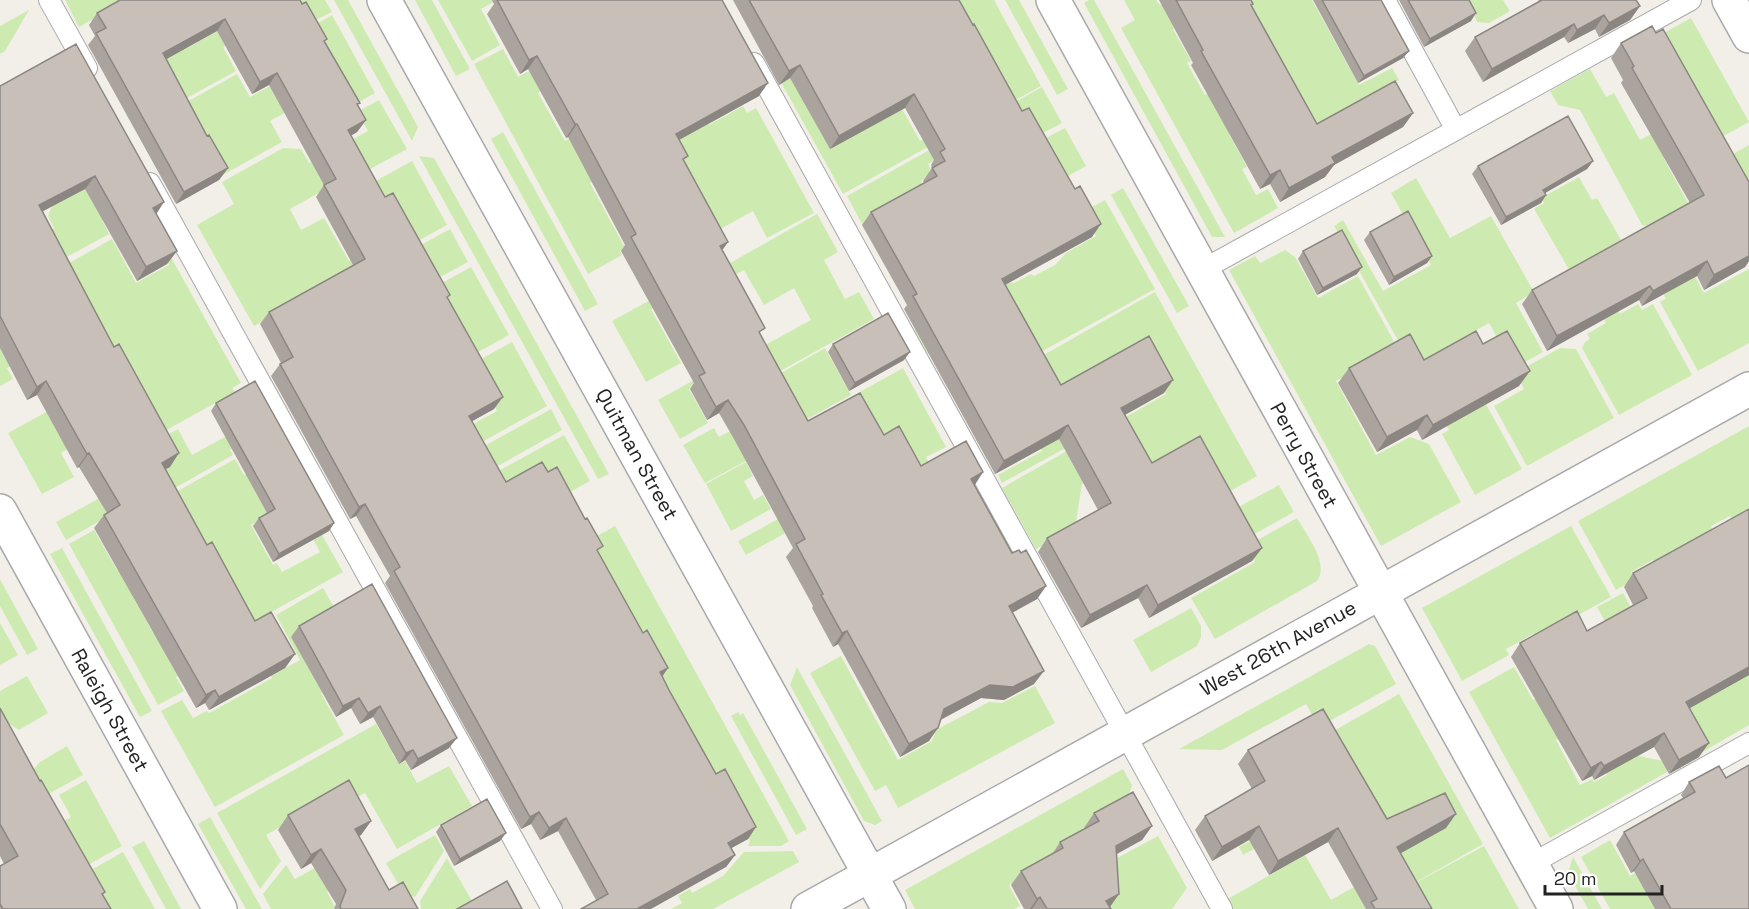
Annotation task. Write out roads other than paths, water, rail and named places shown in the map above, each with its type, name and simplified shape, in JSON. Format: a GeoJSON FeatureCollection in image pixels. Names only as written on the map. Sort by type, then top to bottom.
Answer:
{"type":"FeatureCollection","features":[{"type":"Feature","properties":{"kind":"street","name":"Quitman Street"},"geometry":{"type":"LineString","coordinates":[[384,0],[889,909]]}},
{"type":"Feature","properties":{"kind":"street","name":"Perry Street"},"geometry":{"type":"LineString","coordinates":[[1053,0],[1556,909]]}},
{"type":"Feature","properties":{"kind":"street"},"geometry":{"type":"LineString","coordinates":[[1729,0],[1749,36]]}},
{"type":"Feature","properties":{"kind":"street","name":"West 26th Avenue"},"geometry":{"type":"LineString","coordinates":[[808,909],[1749,389]]}},
{"type":"Feature","properties":{"kind":"street","name":"Raleigh Street"},"geometry":{"type":"LineString","coordinates":[[0,511],[220,909]]}},
{"type":"Feature","properties":{"kind":"lane"},"geometry":{"type":"LineString","coordinates":[[49,0],[95,84]]}},
{"type":"Feature","properties":{"kind":"lane"},"geometry":{"type":"LineString","coordinates":[[1384,0],[1456,130]]}},
{"type":"Feature","properties":{"kind":"lane"},"geometry":{"type":"LineString","coordinates":[[1202,270],[1691,0]]}},
{"type":"Feature","properties":{"kind":"lane"},"geometry":{"type":"LineString","coordinates":[[742,42],[1222,909]]}},
{"type":"Feature","properties":{"kind":"lane"},"geometry":{"type":"LineString","coordinates":[[141,167],[552,909]]}},
{"type":"Feature","properties":{"kind":"lane"},"geometry":{"type":"LineString","coordinates":[[1531,864],[1749,743]]}}]}
